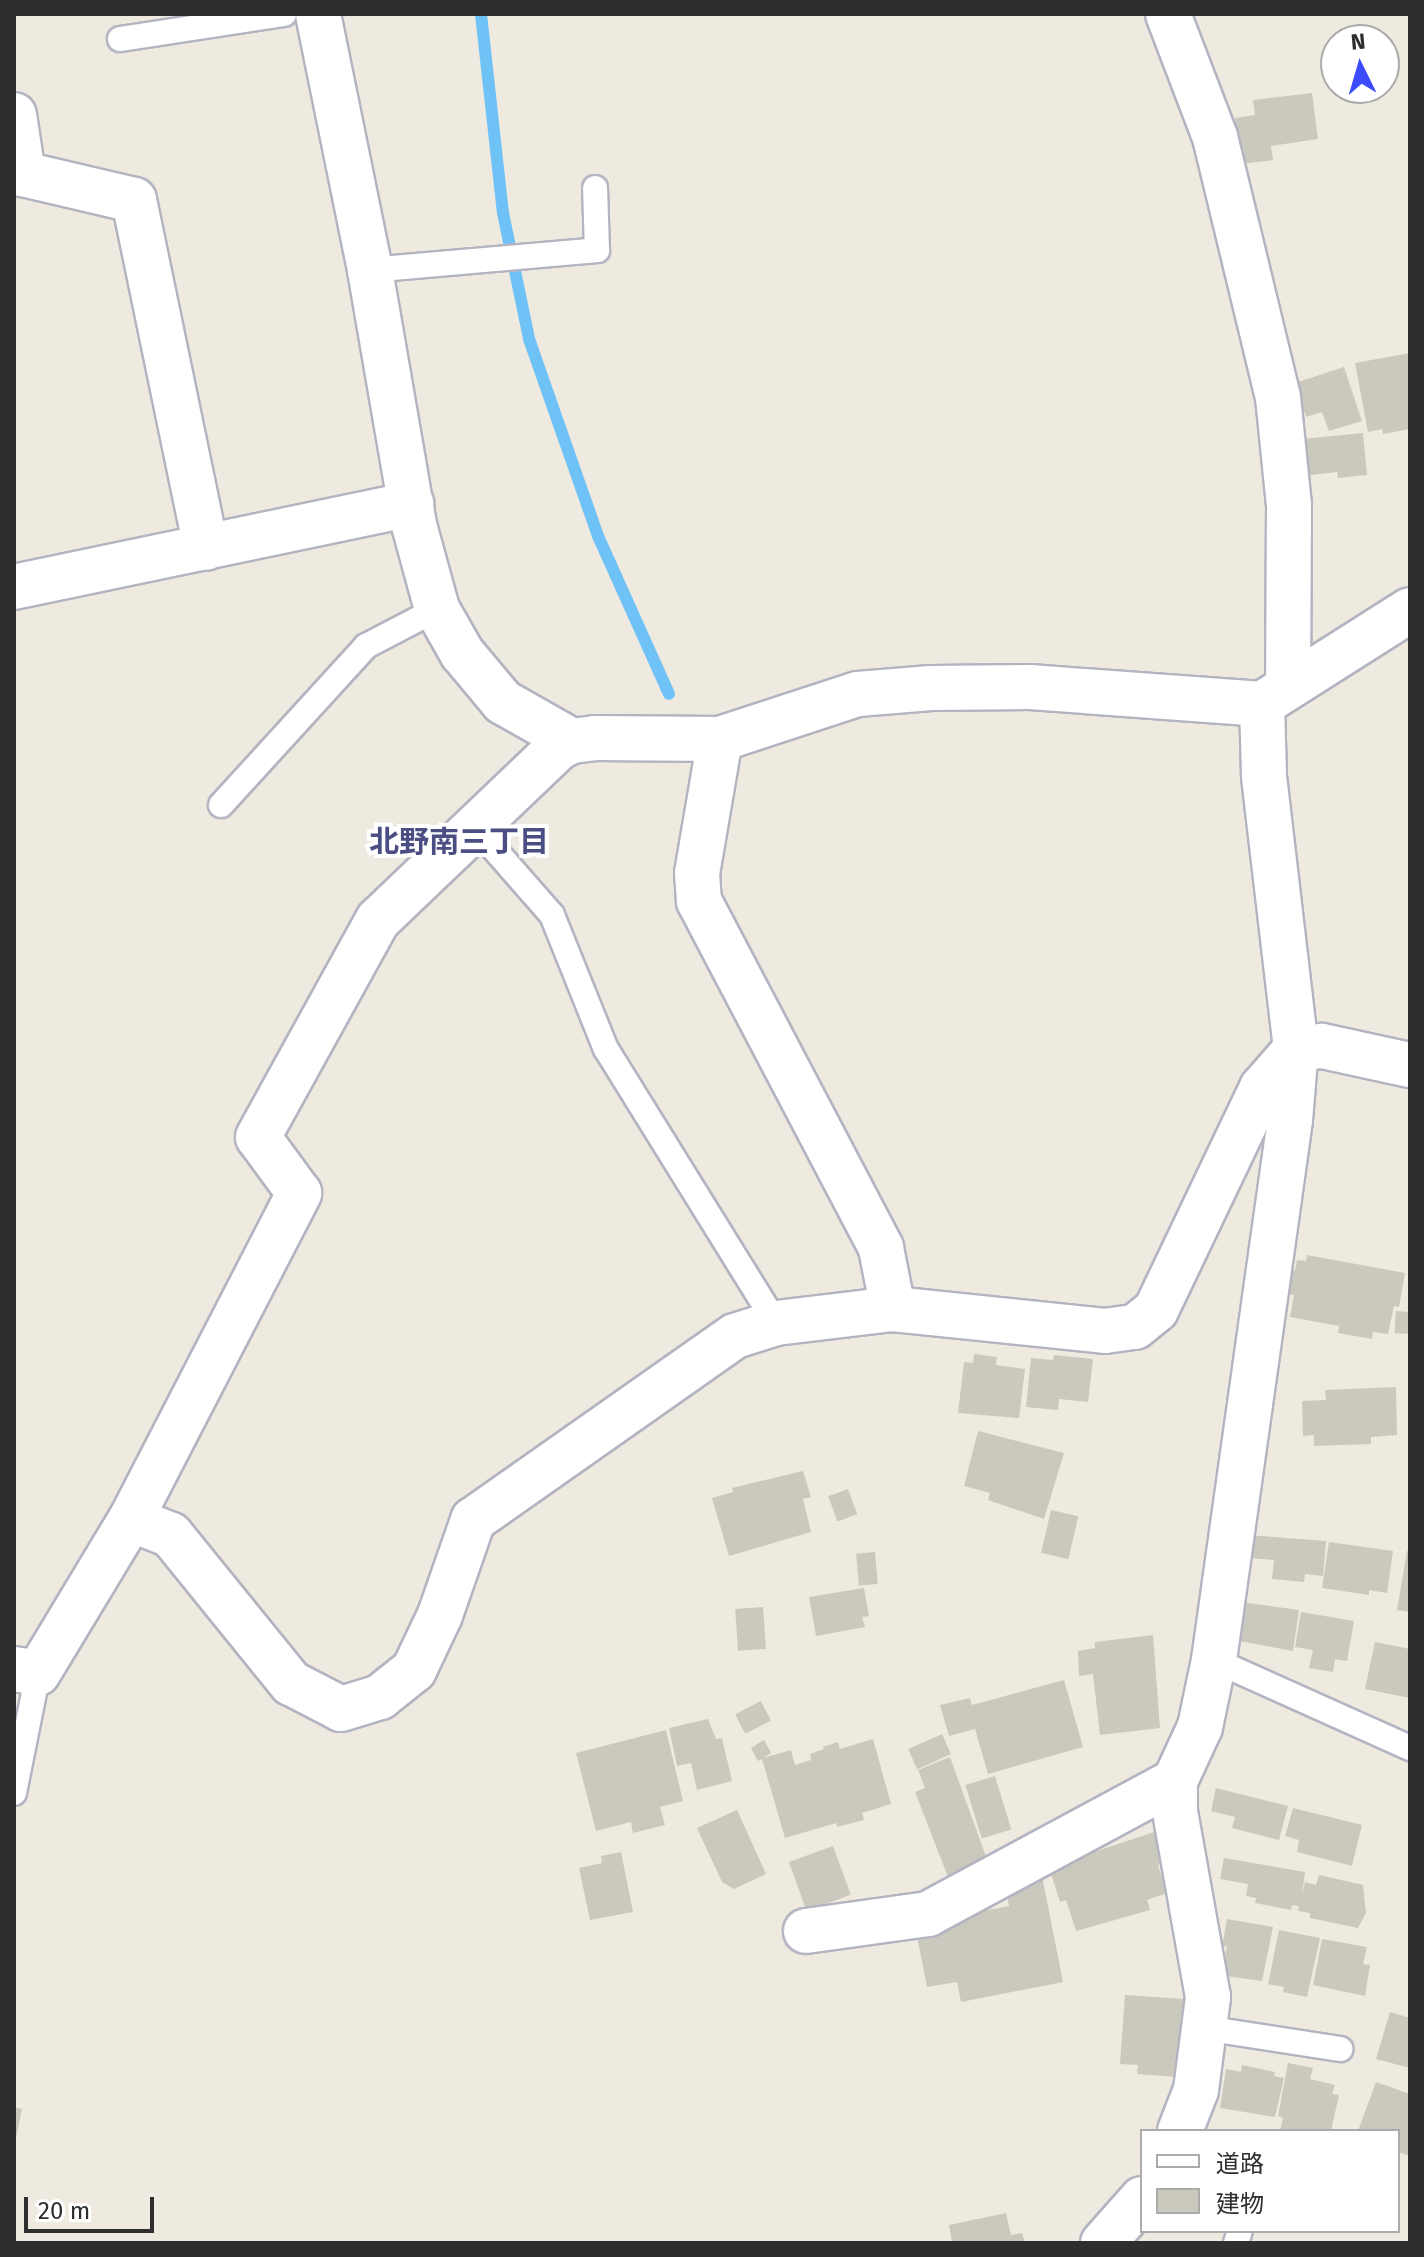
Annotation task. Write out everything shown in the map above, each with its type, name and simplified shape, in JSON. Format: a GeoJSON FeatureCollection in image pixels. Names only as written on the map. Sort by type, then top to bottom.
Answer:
{"type":"FeatureCollection","features":[{"type":"Feature","properties":{"kind":"street"},"geometry":{"type":"LineString","coordinates":[[318,14],[370,270],[411,504],[437,609],[462,653],[503,702],[572,741]]}},
{"type":"Feature","properties":{"kind":"street"},"geometry":{"type":"LineString","coordinates":[[1168,14],[1215,137],[1278,397],[1289,506],[1275,694],[1264,775],[1296,1049],[1290,1120],[1214,1660],[1200,1727],[1175,1781],[1175,1811],[1207,1978],[1196,2090],[1181,2129]]}},
{"type":"Feature","properties":{"kind":"street"},"geometry":{"type":"LineString","coordinates":[[14,115],[23,174],[134,200],[206,548]]}},
{"type":"Feature","properties":{"kind":"street"},"geometry":{"type":"LineString","coordinates":[[14,587],[411,504]]}},
{"type":"Feature","properties":{"kind":"street"},"geometry":{"type":"LineString","coordinates":[[26,1671],[131,1519],[299,1193],[258,1137],[378,920],[558,748],[572,741],[720,739],[858,694],[931,688],[1030,687],[1275,694],[1410,610]]}},
{"type":"Feature","properties":{"kind":"street"},"geometry":{"type":"LineString","coordinates":[[720,739],[697,873],[699,901],[881,1248],[893,1309]]}},
{"type":"Feature","properties":{"kind":"street"},"geometry":{"type":"LineString","coordinates":[[131,1519],[171,1535],[291,1683],[341,1709],[380,1697],[414,1670],[440,1615],[473,1520],[735,1336],[776,1323],[893,1309],[1105,1331],[1135,1327],[1156,1310],[1262,1088],[1296,1049],[1322,1046],[1410,1065]]}},
{"type":"Feature","properties":{"kind":"street"},"geometry":{"type":"LineString","coordinates":[[806,1931],[928,1914],[1175,1781]]}},
{"type":"Feature","properties":{"kind":"street"},"geometry":{"type":"LineString","coordinates":[[1103,2243],[1140,2201]]}},
{"type":"Feature","properties":{"kind":"lane"},"geometry":{"type":"LineString","coordinates":[[120,39],[284,14]]}},
{"type":"Feature","properties":{"kind":"lane"},"geometry":{"type":"LineString","coordinates":[[370,270],[597,250],[595,188]]}},
{"type":"Feature","properties":{"kind":"lane"},"geometry":{"type":"LineString","coordinates":[[221,805],[366,646],[437,609]]}},
{"type":"Feature","properties":{"kind":"lane"},"geometry":{"type":"LineString","coordinates":[[475,827],[552,915],[606,1049],[776,1323]]}},
{"type":"Feature","properties":{"kind":"lane"},"geometry":{"type":"LineString","coordinates":[[1214,1660],[1410,1748]]}},
{"type":"Feature","properties":{"kind":"lane"},"geometry":{"type":"LineString","coordinates":[[14,1793],[26,1671]]}},
{"type":"Feature","properties":{"kind":"lane"},"geometry":{"type":"LineString","coordinates":[[1204,2028],[1340,2049]]}},
{"type":"Feature","properties":{"kind":"building"},"geometry":{"type":"Polygon","coordinates":[[[1312,93],[1318,139],[1271,146],[1273,160],[1241,164],[1235,118],[1255,115],[1253,100],[1312,93]]]}},
{"type":"Feature","properties":{"kind":"building"},"geometry":{"type":"Polygon","coordinates":[[[1410,353],[1410,429],[1383,434],[1382,429],[1368,432],[1355,363],[1410,353]]]}},
{"type":"Feature","properties":{"kind":"building"},"geometry":{"type":"Polygon","coordinates":[[[1344,367],[1362,421],[1329,431],[1322,412],[1306,417],[1295,383],[1344,367]]]}},
{"type":"Feature","properties":{"kind":"building"},"geometry":{"type":"Polygon","coordinates":[[[1363,433],[1367,475],[1338,478],[1337,472],[1302,476],[1302,439],[1363,433]]]}},
{"type":"Feature","properties":{"kind":"building"},"geometry":{"type":"Polygon","coordinates":[[[1307,1255],[1405,1273],[1399,1307],[1394,1306],[1388,1334],[1373,1332],[1372,1339],[1338,1333],[1339,1326],[1290,1317],[1294,1295],[1285,1294],[1290,1270],[1295,1271],[1297,1260],[1306,1261],[1307,1255]]]}},
{"type":"Feature","properties":{"kind":"building"},"geometry":{"type":"Polygon","coordinates":[[[1396,1311],[1410,1312],[1408,1334],[1394,1333],[1396,1311]]]}},
{"type":"Feature","properties":{"kind":"building"},"geometry":{"type":"Polygon","coordinates":[[[974,1354],[997,1357],[996,1365],[1025,1369],[1019,1418],[958,1413],[964,1362],[973,1363],[974,1354]]]}},
{"type":"Feature","properties":{"kind":"building"},"geometry":{"type":"Polygon","coordinates":[[[1054,1355],[1093,1359],[1088,1402],[1059,1399],[1058,1410],[1026,1407],[1031,1358],[1053,1360],[1054,1355]]]}},
{"type":"Feature","properties":{"kind":"building"},"geometry":{"type":"Polygon","coordinates":[[[1396,1387],[1397,1435],[1371,1437],[1371,1444],[1314,1446],[1314,1435],[1303,1436],[1302,1401],[1326,1400],[1325,1390],[1396,1387]]]}},
{"type":"Feature","properties":{"kind":"building"},"geometry":{"type":"Polygon","coordinates":[[[978,1431],[1064,1453],[1044,1519],[988,1500],[990,1493],[964,1486],[978,1431]]]}},
{"type":"Feature","properties":{"kind":"building"},"geometry":{"type":"Polygon","coordinates":[[[803,1471],[811,1497],[803,1499],[811,1532],[729,1556],[712,1498],[733,1492],[732,1488],[803,1471]]]}},
{"type":"Feature","properties":{"kind":"building"},"geometry":{"type":"Polygon","coordinates":[[[848,1489],[857,1514],[838,1522],[828,1496],[848,1489]]]}},
{"type":"Feature","properties":{"kind":"building"},"geometry":{"type":"Polygon","coordinates":[[[1051,1510],[1078,1516],[1068,1559],[1041,1553],[1051,1510]]]}},
{"type":"Feature","properties":{"kind":"building"},"geometry":{"type":"Polygon","coordinates":[[[1248,1535],[1326,1541],[1323,1576],[1305,1574],[1304,1582],[1272,1579],[1274,1560],[1246,1558],[1248,1535]]]}},
{"type":"Feature","properties":{"kind":"building"},"geometry":{"type":"Polygon","coordinates":[[[1329,1542],[1393,1551],[1387,1593],[1369,1590],[1369,1595],[1322,1588],[1329,1542]]]}},
{"type":"Feature","properties":{"kind":"building"},"geometry":{"type":"Polygon","coordinates":[[[1407,1551],[1410,1551],[1410,1612],[1397,1610],[1407,1551]]]}},
{"type":"Feature","properties":{"kind":"building"},"geometry":{"type":"Polygon","coordinates":[[[875,1552],[878,1584],[859,1586],[856,1554],[875,1552]]]}},
{"type":"Feature","properties":{"kind":"building"},"geometry":{"type":"Polygon","coordinates":[[[864,1588],[869,1616],[862,1617],[865,1627],[816,1636],[809,1597],[864,1588]]]}},
{"type":"Feature","properties":{"kind":"building"},"geometry":{"type":"Polygon","coordinates":[[[1241,1602],[1299,1610],[1293,1651],[1228,1639],[1241,1602]]]}},
{"type":"Feature","properties":{"kind":"building"},"geometry":{"type":"Polygon","coordinates":[[[763,1607],[766,1649],[738,1651],[735,1609],[763,1607]]]}},
{"type":"Feature","properties":{"kind":"building"},"geometry":{"type":"Polygon","coordinates":[[[1301,1612],[1354,1621],[1347,1661],[1335,1659],[1333,1672],[1309,1668],[1313,1650],[1295,1647],[1301,1612]]]}},
{"type":"Feature","properties":{"kind":"building"},"geometry":{"type":"Polygon","coordinates":[[[1153,1635],[1160,1728],[1100,1735],[1093,1674],[1079,1676],[1078,1651],[1095,1648],[1095,1642],[1153,1635]]]}},
{"type":"Feature","properties":{"kind":"building"},"geometry":{"type":"Polygon","coordinates":[[[1375,1642],[1410,1649],[1410,1698],[1365,1689],[1375,1642]]]}},
{"type":"Feature","properties":{"kind":"building"},"geometry":{"type":"Polygon","coordinates":[[[1064,1680],[1083,1747],[988,1774],[975,1729],[949,1736],[940,1705],[970,1698],[972,1705],[1064,1680]]]}},
{"type":"Feature","properties":{"kind":"building"},"geometry":{"type":"Polygon","coordinates":[[[761,1701],[771,1721],[745,1734],[735,1714],[761,1701]]]}},
{"type":"Feature","properties":{"kind":"building"},"geometry":{"type":"Polygon","coordinates":[[[708,1719],[716,1739],[722,1738],[732,1781],[697,1790],[691,1763],[677,1766],[669,1728],[708,1719]]]}},
{"type":"Feature","properties":{"kind":"building"},"geometry":{"type":"Polygon","coordinates":[[[666,1730],[683,1801],[660,1807],[665,1825],[633,1833],[631,1822],[596,1831],[576,1753],[666,1730]]]}},
{"type":"Feature","properties":{"kind":"building"},"geometry":{"type":"Polygon","coordinates":[[[942,1734],[951,1754],[917,1769],[908,1749],[942,1734]]]}},
{"type":"Feature","properties":{"kind":"building"},"geometry":{"type":"Polygon","coordinates":[[[873,1739],[891,1804],[862,1813],[864,1820],[837,1827],[836,1823],[785,1838],[762,1759],[758,1761],[751,1748],[764,1740],[771,1753],[763,1758],[791,1750],[795,1765],[811,1760],[810,1754],[838,1742],[840,1749],[873,1739]]]}},
{"type":"Feature","properties":{"kind":"building"},"geometry":{"type":"Polygon","coordinates":[[[950,1757],[988,1862],[948,1877],[915,1792],[925,1788],[918,1770],[950,1757]]]}},
{"type":"Feature","properties":{"kind":"building"},"geometry":{"type":"Polygon","coordinates":[[[995,1776],[1011,1830],[982,1839],[965,1785],[995,1776]]]}},
{"type":"Feature","properties":{"kind":"building"},"geometry":{"type":"Polygon","coordinates":[[[1216,1788],[1288,1806],[1279,1840],[1232,1828],[1235,1817],[1211,1811],[1216,1788]]]}},
{"type":"Feature","properties":{"kind":"building"},"geometry":{"type":"Polygon","coordinates":[[[1293,1808],[1362,1825],[1352,1866],[1297,1852],[1299,1840],[1285,1836],[1293,1808]]]}},
{"type":"Feature","properties":{"kind":"building"},"geometry":{"type":"Polygon","coordinates":[[[737,1810],[766,1874],[734,1889],[722,1882],[697,1828],[737,1810]]]}},
{"type":"Feature","properties":{"kind":"building"},"geometry":{"type":"Polygon","coordinates":[[[1157,1831],[1167,1861],[1158,1865],[1167,1893],[1147,1900],[1150,1910],[1076,1931],[1066,1900],[1060,1902],[1049,1867],[1157,1831]]]}},
{"type":"Feature","properties":{"kind":"building"},"geometry":{"type":"Polygon","coordinates":[[[833,1846],[851,1895],[807,1911],[789,1862],[833,1846]]]}},
{"type":"Feature","properties":{"kind":"building"},"geometry":{"type":"Polygon","coordinates":[[[621,1852],[633,1912],[590,1920],[579,1868],[602,1863],[601,1856],[621,1852]]]}},
{"type":"Feature","properties":{"kind":"building"},"geometry":{"type":"Polygon","coordinates":[[[1224,1858],[1305,1872],[1302,1895],[1305,1882],[1316,1885],[1319,1875],[1363,1885],[1366,1913],[1358,1928],[1310,1918],[1310,1913],[1298,1911],[1299,1906],[1292,1905],[1291,1910],[1255,1903],[1256,1898],[1246,1896],[1248,1884],[1220,1879],[1224,1858]]]}},
{"type":"Feature","properties":{"kind":"building"},"geometry":{"type":"Polygon","coordinates":[[[1040,1866],[1063,1982],[961,2002],[957,1982],[927,1987],[916,1931],[943,1919],[1009,1906],[1005,1886],[1040,1866]]]}},
{"type":"Feature","properties":{"kind":"building"},"geometry":{"type":"Polygon","coordinates":[[[1227,1919],[1273,1927],[1262,1981],[1226,1976],[1227,1966],[1223,1966],[1227,1946],[1222,1947],[1227,1919]]]}},
{"type":"Feature","properties":{"kind":"building"},"geometry":{"type":"Polygon","coordinates":[[[1279,1930],[1320,1938],[1307,1997],[1283,1992],[1284,1987],[1268,1984],[1279,1930]]]}},
{"type":"Feature","properties":{"kind":"building"},"geometry":{"type":"Polygon","coordinates":[[[1322,1939],[1367,1947],[1363,1964],[1370,1965],[1365,1996],[1313,1985],[1322,1939]]]}},
{"type":"Feature","properties":{"kind":"building"},"geometry":{"type":"Polygon","coordinates":[[[1125,1995],[1184,1999],[1177,2077],[1137,2074],[1138,2065],[1120,2064],[1125,1995]]]}},
{"type":"Feature","properties":{"kind":"building"},"geometry":{"type":"Polygon","coordinates":[[[1390,2012],[1410,2018],[1410,2068],[1376,2059],[1390,2012]]]}},
{"type":"Feature","properties":{"kind":"building"},"geometry":{"type":"Polygon","coordinates":[[[1288,2063],[1313,2068],[1310,2079],[1335,2085],[1332,2094],[1339,2095],[1331,2129],[1280,2129],[1283,2118],[1278,2116],[1288,2063]]]}},
{"type":"Feature","properties":{"kind":"building"},"geometry":{"type":"Polygon","coordinates":[[[1242,2065],[1275,2072],[1274,2076],[1284,2078],[1275,2117],[1220,2108],[1226,2069],[1241,2072],[1242,2065]]]}},
{"type":"Feature","properties":{"kind":"building"},"geometry":{"type":"Polygon","coordinates":[[[1376,2082],[1410,2094],[1410,2156],[1400,2153],[1400,2129],[1359,2129],[1376,2082]]]}},
{"type":"Feature","properties":{"kind":"building"},"geometry":{"type":"Polygon","coordinates":[[[14,2107],[22,2109],[15,2143],[14,2143],[14,2107]]]}},
{"type":"Feature","properties":{"kind":"building"},"geometry":{"type":"Polygon","coordinates":[[[1006,2213],[1011,2235],[1022,2233],[1025,2243],[952,2243],[949,2225],[1006,2213]]]}},
{"type":"Feature","properties":{"kind":"waterway"},"geometry":{"type":"LineString","coordinates":[[481,14],[503,213],[529,339],[598,536],[669,694]]}},
{"type":"Feature","properties":{"kind":"district","name":"北野南三丁目"},"geometry":{"type":"Point","coordinates":[459,842]}}]}
